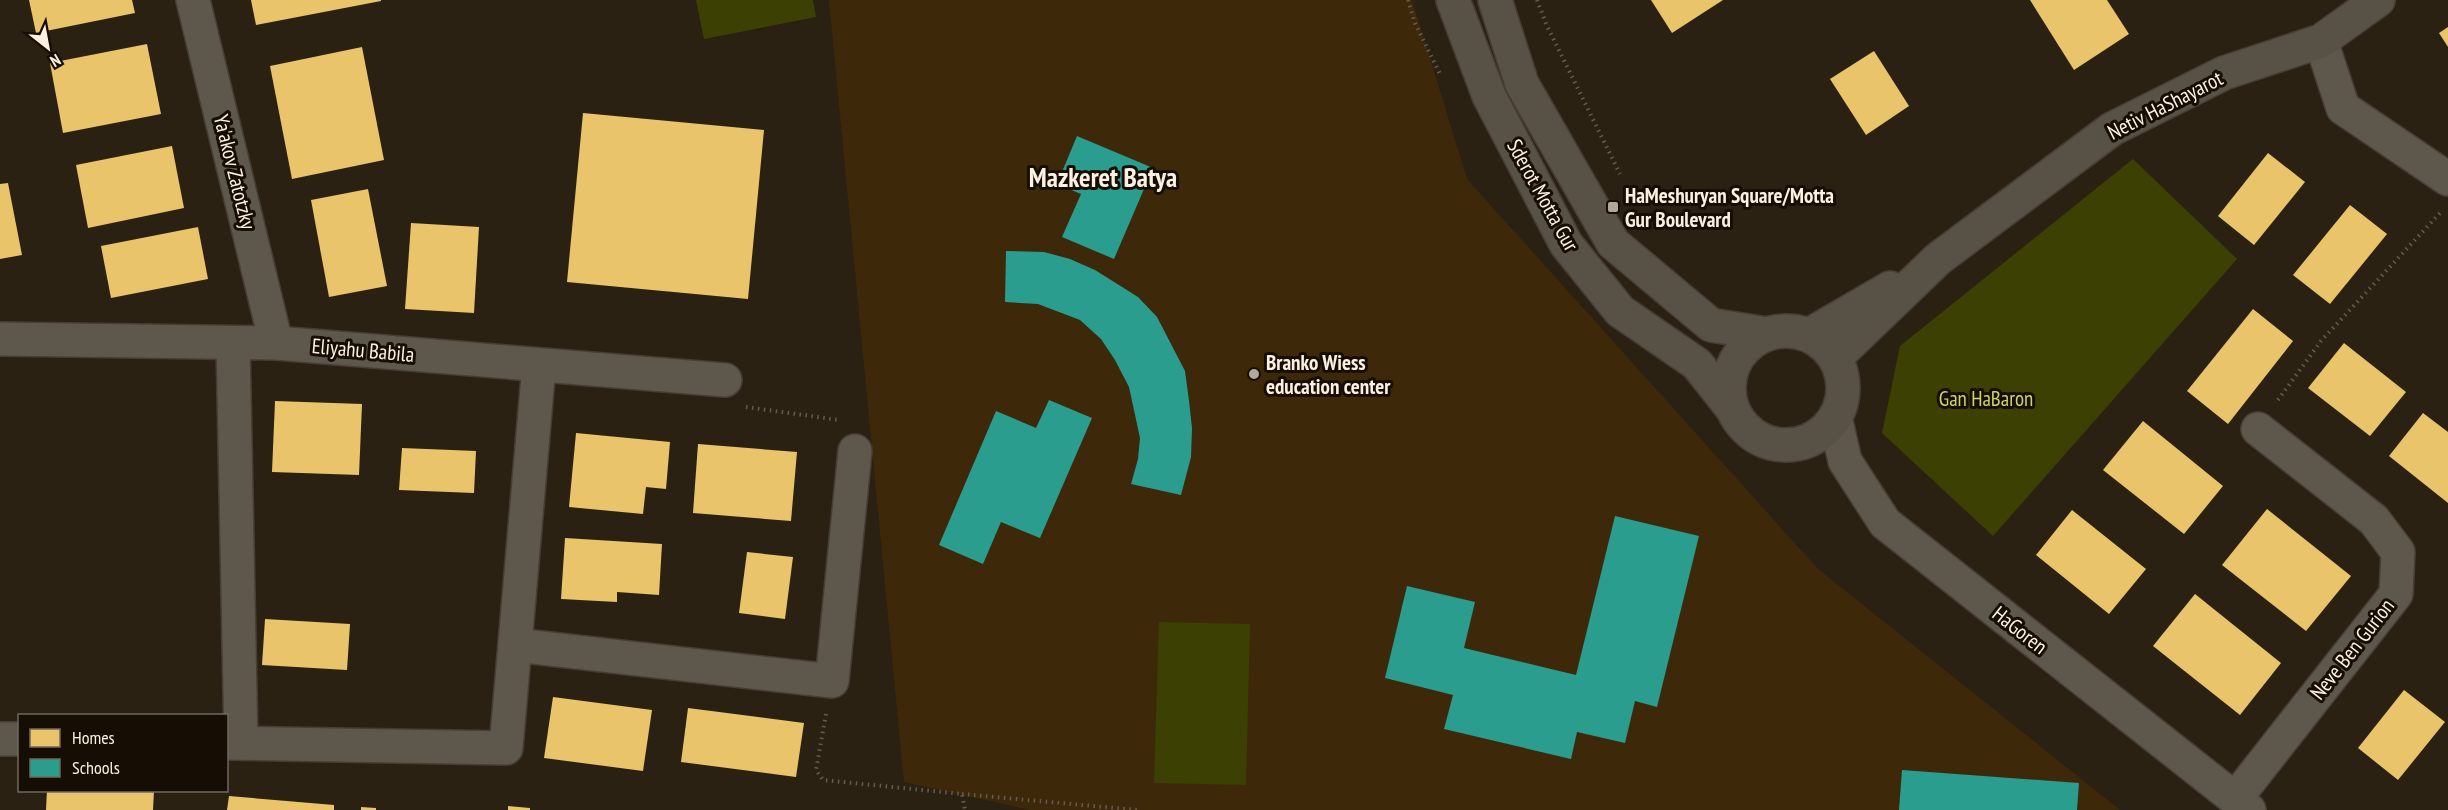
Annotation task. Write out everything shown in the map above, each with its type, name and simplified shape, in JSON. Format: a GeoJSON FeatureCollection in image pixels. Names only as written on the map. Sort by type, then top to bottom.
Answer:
{"type":"FeatureCollection","features":[{"type":"Feature","properties":{"kind":"street","name":"Ya'akov Zatotzky"},"geometry":{"type":"LineString","coordinates":[[193,0],[276,343]]}},
{"type":"Feature","properties":{"kind":"street","name":"Sderot Motta Gur"},"geometry":{"type":"LineString","coordinates":[[1453,0],[1489,96],[1566,244],[1620,311],[1697,364],[1731,407]]}},
{"type":"Feature","properties":{"kind":"street","name":"Sderot Motta Gur"},"geometry":{"type":"LineString","coordinates":[[1495,0],[1522,84],[1613,243],[1711,325],[1767,334]]}},
{"type":"Feature","properties":{"kind":"street","name":"Netiv HaShayarot"},"geometry":{"type":"LineString","coordinates":[[1835,358],[1938,260],[2112,129],[2224,73],[2321,41],[2378,0]]}},
{"type":"Feature","properties":{"kind":"street"},"geometry":{"type":"LineString","coordinates":[[2321,41],[2343,108],[2446,194]]}},
{"type":"Feature","properties":{"kind":"street","name":"Netiv HaShayarot"},"geometry":{"type":"LineString","coordinates":[[1809,335],[1938,260]]}},
{"type":"Feature","properties":{"kind":"street"},"geometry":{"type":"LineString","coordinates":[[1792,331],[1809,335],[1824,345],[1835,358],[1842,377],[1843,398],[1835,417],[1823,432],[1803,443],[1781,445],[1760,439],[1742,426],[1731,407],[1728,385],[1734,364],[1744,349],[1767,334],[1792,331]]}},
{"type":"Feature","properties":{"kind":"street","name":"Eliyahu Babila"},"geometry":{"type":"LineString","coordinates":[[0,339],[276,343],[725,380]]}},
{"type":"Feature","properties":{"kind":"street"},"geometry":{"type":"LineString","coordinates":[[233,343],[234,743],[506,748],[539,365]]}},
{"type":"Feature","properties":{"kind":"street","name":"HaGoren"},"geometry":{"type":"LineString","coordinates":[[1835,417],[1845,461],[1885,523],[2242,805]]}},
{"type":"Feature","properties":{"kind":"street","name":"Neve Ben Gurion"},"geometry":{"type":"LineString","coordinates":[[2242,805],[2396,594],[2398,552],[2374,520],[2258,429]]}},
{"type":"Feature","properties":{"kind":"street"},"geometry":{"type":"LineString","coordinates":[[515,645],[832,681],[855,451]]}},
{"type":"Feature","properties":{"kind":"street"},"geometry":{"type":"LineString","coordinates":[[0,739],[18,739]]}},
{"type":"Feature","properties":{"kind":"path"},"geometry":{"type":"LineString","coordinates":[[1408,0],[1415,24],[1440,74]]}},
{"type":"Feature","properties":{"kind":"path"},"geometry":{"type":"LineString","coordinates":[[1537,0],[1547,26],[1620,174]]}},
{"type":"Feature","properties":{"kind":"path"},"geometry":{"type":"LineString","coordinates":[[2258,429],[2321,341],[2446,194]]}},
{"type":"Feature","properties":{"kind":"path"},"geometry":{"type":"LineString","coordinates":[[725,380],[727,404],[840,420],[855,451]]}},
{"type":"Feature","properties":{"kind":"path"},"geometry":{"type":"LineString","coordinates":[[832,681],[816,770],[824,780],[1137,810]]}},
{"type":"Feature","properties":{"kind":"path"},"geometry":{"type":"LineString","coordinates":[[962,794],[965,810]]}},
{"type":"Feature","properties":{"kind":"shaded area","name":"Branko Wiess education center"},"geometry":{"type":"Polygon","coordinates":[[[829,0],[1412,0],[1467,179],[1818,569],[2120,810],[1030,810],[904,782],[829,0]]]}},
{"type":"Feature","properties":{"kind":"green space"},"geometry":{"type":"Polygon","coordinates":[[[696,0],[813,0],[816,17],[704,39],[696,0]]]}},
{"type":"Feature","properties":{"kind":"green space","name":"Gan HaBaron"},"geometry":{"type":"Polygon","coordinates":[[[2133,159],[2237,259],[1993,536],[1882,433],[1900,346],[2133,159]]]}},
{"type":"Feature","properties":{"kind":"green space"},"geometry":{"type":"Polygon","coordinates":[[[1159,622],[1250,624],[1246,785],[1154,783],[1159,622]]]}},
{"type":"Feature","properties":{"kind":"building: Homes"},"geometry":{"type":"Polygon","coordinates":[[[29,0],[132,0],[135,13],[36,33],[29,0]]]}},
{"type":"Feature","properties":{"kind":"building: Homes"},"geometry":{"type":"Polygon","coordinates":[[[251,0],[381,0],[381,1],[256,25],[251,0]]]}},
{"type":"Feature","properties":{"kind":"building: Homes"},"geometry":{"type":"Polygon","coordinates":[[[1651,0],[1723,0],[1672,33],[1651,0]]]}},
{"type":"Feature","properties":{"kind":"building: Homes"},"geometry":{"type":"Polygon","coordinates":[[[2030,0],[2107,0],[2129,34],[2074,70],[2030,0]]]}},
{"type":"Feature","properties":{"kind":"building: Homes"},"geometry":{"type":"Polygon","coordinates":[[[2448,27],[2448,47],[2439,33],[2448,27]]]}},
{"type":"Feature","properties":{"kind":"building: Homes"},"geometry":{"type":"Polygon","coordinates":[[[147,44],[161,114],[63,133],[50,63],[147,44]]]}},
{"type":"Feature","properties":{"kind":"building: Homes"},"geometry":{"type":"Polygon","coordinates":[[[362,47],[384,160],[292,179],[270,66],[362,47]]]}},
{"type":"Feature","properties":{"kind":"building: Homes"},"geometry":{"type":"Polygon","coordinates":[[[1874,51],[1909,106],[1866,135],[1830,79],[1874,51]]]}},
{"type":"Feature","properties":{"kind":"building: Homes"},"geometry":{"type":"Polygon","coordinates":[[[583,113],[764,130],[748,299],[567,282],[583,113]]]}},
{"type":"Feature","properties":{"kind":"building: Homes"},"geometry":{"type":"Polygon","coordinates":[[[172,146],[184,208],[88,228],[76,165],[172,146]]]}},
{"type":"Feature","properties":{"kind":"building: Homes"},"geometry":{"type":"Polygon","coordinates":[[[2268,153],[2305,182],[2254,245],[2218,216],[2268,153]]]}},
{"type":"Feature","properties":{"kind":"building: Homes"},"geometry":{"type":"Polygon","coordinates":[[[8,183],[22,255],[0,259],[0,184],[8,183]]]}},
{"type":"Feature","properties":{"kind":"building: Homes"},"geometry":{"type":"Polygon","coordinates":[[[368,189],[387,286],[329,297],[311,200],[368,189]]]}},
{"type":"Feature","properties":{"kind":"building: Homes"},"geometry":{"type":"Polygon","coordinates":[[[2350,205],[2387,234],[2330,304],[2293,275],[2350,205]]]}},
{"type":"Feature","properties":{"kind":"building: Homes"},"geometry":{"type":"Polygon","coordinates":[[[411,223],[479,227],[474,313],[405,309],[411,223]]]}},
{"type":"Feature","properties":{"kind":"building: Homes"},"geometry":{"type":"Polygon","coordinates":[[[198,227],[208,279],[111,298],[101,246],[198,227]]]}},
{"type":"Feature","properties":{"kind":"building: Homes"},"geometry":{"type":"Polygon","coordinates":[[[2253,309],[2293,341],[2228,424],[2187,391],[2253,309]]]}},
{"type":"Feature","properties":{"kind":"building: Homes"},"geometry":{"type":"Polygon","coordinates":[[[2344,343],[2406,392],[2370,436],[2308,388],[2344,343]]]}},
{"type":"Feature","properties":{"kind":"building: Homes"},"geometry":{"type":"Polygon","coordinates":[[[275,401],[362,404],[359,475],[272,472],[275,401]]]}},
{"type":"Feature","properties":{"kind":"building: Homes"},"geometry":{"type":"Polygon","coordinates":[[[2423,413],[2448,432],[2448,503],[2389,456],[2423,413]]]}},
{"type":"Feature","properties":{"kind":"building: Homes"},"geometry":{"type":"Polygon","coordinates":[[[2143,421],[2223,486],[2184,534],[2103,470],[2143,421]]]}},
{"type":"Feature","properties":{"kind":"building: Homes"},"geometry":{"type":"Polygon","coordinates":[[[576,433],[670,442],[666,489],[646,487],[643,514],[569,507],[576,433]]]}},
{"type":"Feature","properties":{"kind":"building: Homes"},"geometry":{"type":"Polygon","coordinates":[[[698,444],[797,452],[791,521],[693,513],[698,444]]]}},
{"type":"Feature","properties":{"kind":"building: Homes"},"geometry":{"type":"Polygon","coordinates":[[[402,448],[476,451],[474,493],[399,490],[402,448]]]}},
{"type":"Feature","properties":{"kind":"building: Homes"},"geometry":{"type":"Polygon","coordinates":[[[2267,509],[2351,576],[2306,631],[2222,565],[2267,509]]]}},
{"type":"Feature","properties":{"kind":"building: Homes"},"geometry":{"type":"Polygon","coordinates":[[[2072,510],[2146,569],[2109,614],[2036,555],[2072,510]]]}},
{"type":"Feature","properties":{"kind":"building: Homes"},"geometry":{"type":"Polygon","coordinates":[[[565,538],[662,544],[659,595],[617,592],[617,602],[561,599],[565,538]]]}},
{"type":"Feature","properties":{"kind":"building: Homes"},"geometry":{"type":"Polygon","coordinates":[[[747,552],[793,557],[785,619],[739,613],[747,552]]]}},
{"type":"Feature","properties":{"kind":"building: Homes"},"geometry":{"type":"Polygon","coordinates":[[[2195,594],[2281,663],[2240,715],[2153,646],[2195,594]]]}},
{"type":"Feature","properties":{"kind":"building: Homes"},"geometry":{"type":"Polygon","coordinates":[[[265,619],[350,624],[347,670],[262,665],[265,619]]]}},
{"type":"Feature","properties":{"kind":"building: Homes"},"geometry":{"type":"Polygon","coordinates":[[[2404,690],[2445,722],[2398,780],[2358,748],[2404,690]]]}},
{"type":"Feature","properties":{"kind":"building: Homes"},"geometry":{"type":"Polygon","coordinates":[[[553,697],[652,710],[643,771],[544,758],[553,697]]]}},
{"type":"Feature","properties":{"kind":"building: Homes"},"geometry":{"type":"Polygon","coordinates":[[[688,708],[804,723],[796,777],[681,762],[688,708]]]}},
{"type":"Feature","properties":{"kind":"building: Homes"},"geometry":{"type":"Polygon","coordinates":[[[47,792],[154,792],[153,810],[46,810],[47,792]]]}},
{"type":"Feature","properties":{"kind":"building: Homes"},"geometry":{"type":"Polygon","coordinates":[[[229,796],[334,805],[334,810],[227,810],[229,796]]]}},
{"type":"Feature","properties":{"kind":"building: Homes"},"geometry":{"type":"Polygon","coordinates":[[[508,806],[530,808],[530,810],[508,810],[508,806]]]}},
{"type":"Feature","properties":{"kind":"building: Homes"},"geometry":{"type":"Polygon","coordinates":[[[361,807],[376,808],[376,810],[361,810],[361,807]]]}},
{"type":"Feature","properties":{"kind":"building: Schools"},"geometry":{"type":"Polygon","coordinates":[[[1077,136],[1153,168],[1114,259],[1062,237],[1081,194],[1057,184],[1077,136]]]}},
{"type":"Feature","properties":{"kind":"building: Schools"},"geometry":{"type":"Polygon","coordinates":[[[1006,251],[1044,252],[1070,259],[1095,270],[1138,297],[1157,317],[1185,371],[1192,428],[1191,457],[1181,495],[1131,484],[1138,459],[1140,438],[1129,387],[1115,360],[1101,339],[1080,320],[1038,304],[1005,302],[1006,251]]]}},
{"type":"Feature","properties":{"kind":"building: Schools"},"geometry":{"type":"Polygon","coordinates":[[[1049,400],[1092,418],[1040,538],[1001,522],[983,564],[939,545],[996,411],[1036,428],[1049,400]]]}},
{"type":"Feature","properties":{"kind":"building: Schools"},"geometry":{"type":"Polygon","coordinates":[[[1615,516],[1699,536],[1657,707],[1635,701],[1625,743],[1577,732],[1571,759],[1444,729],[1453,695],[1385,678],[1407,586],[1475,602],[1464,648],[1576,675],[1615,516]]]}},
{"type":"Feature","properties":{"kind":"building: Schools"},"geometry":{"type":"Polygon","coordinates":[[[1902,770],[2079,783],[2077,810],[1899,810],[1902,770]]]}},
{"type":"Feature","properties":{"kind":"place","name":"HaMeshuryan Square/Motta Gur Boulevard"},"geometry":{"type":"Point","coordinates":[1613,207]}},
{"type":"Feature","properties":{"kind":"place","name":"Branko Wiess education center"},"geometry":{"type":"Point","coordinates":[1254,374]}},
{"type":"Feature","properties":{"kind":"district","name":"Mazkeret Batya"},"geometry":{"type":"Point","coordinates":[1103,177]}}]}
